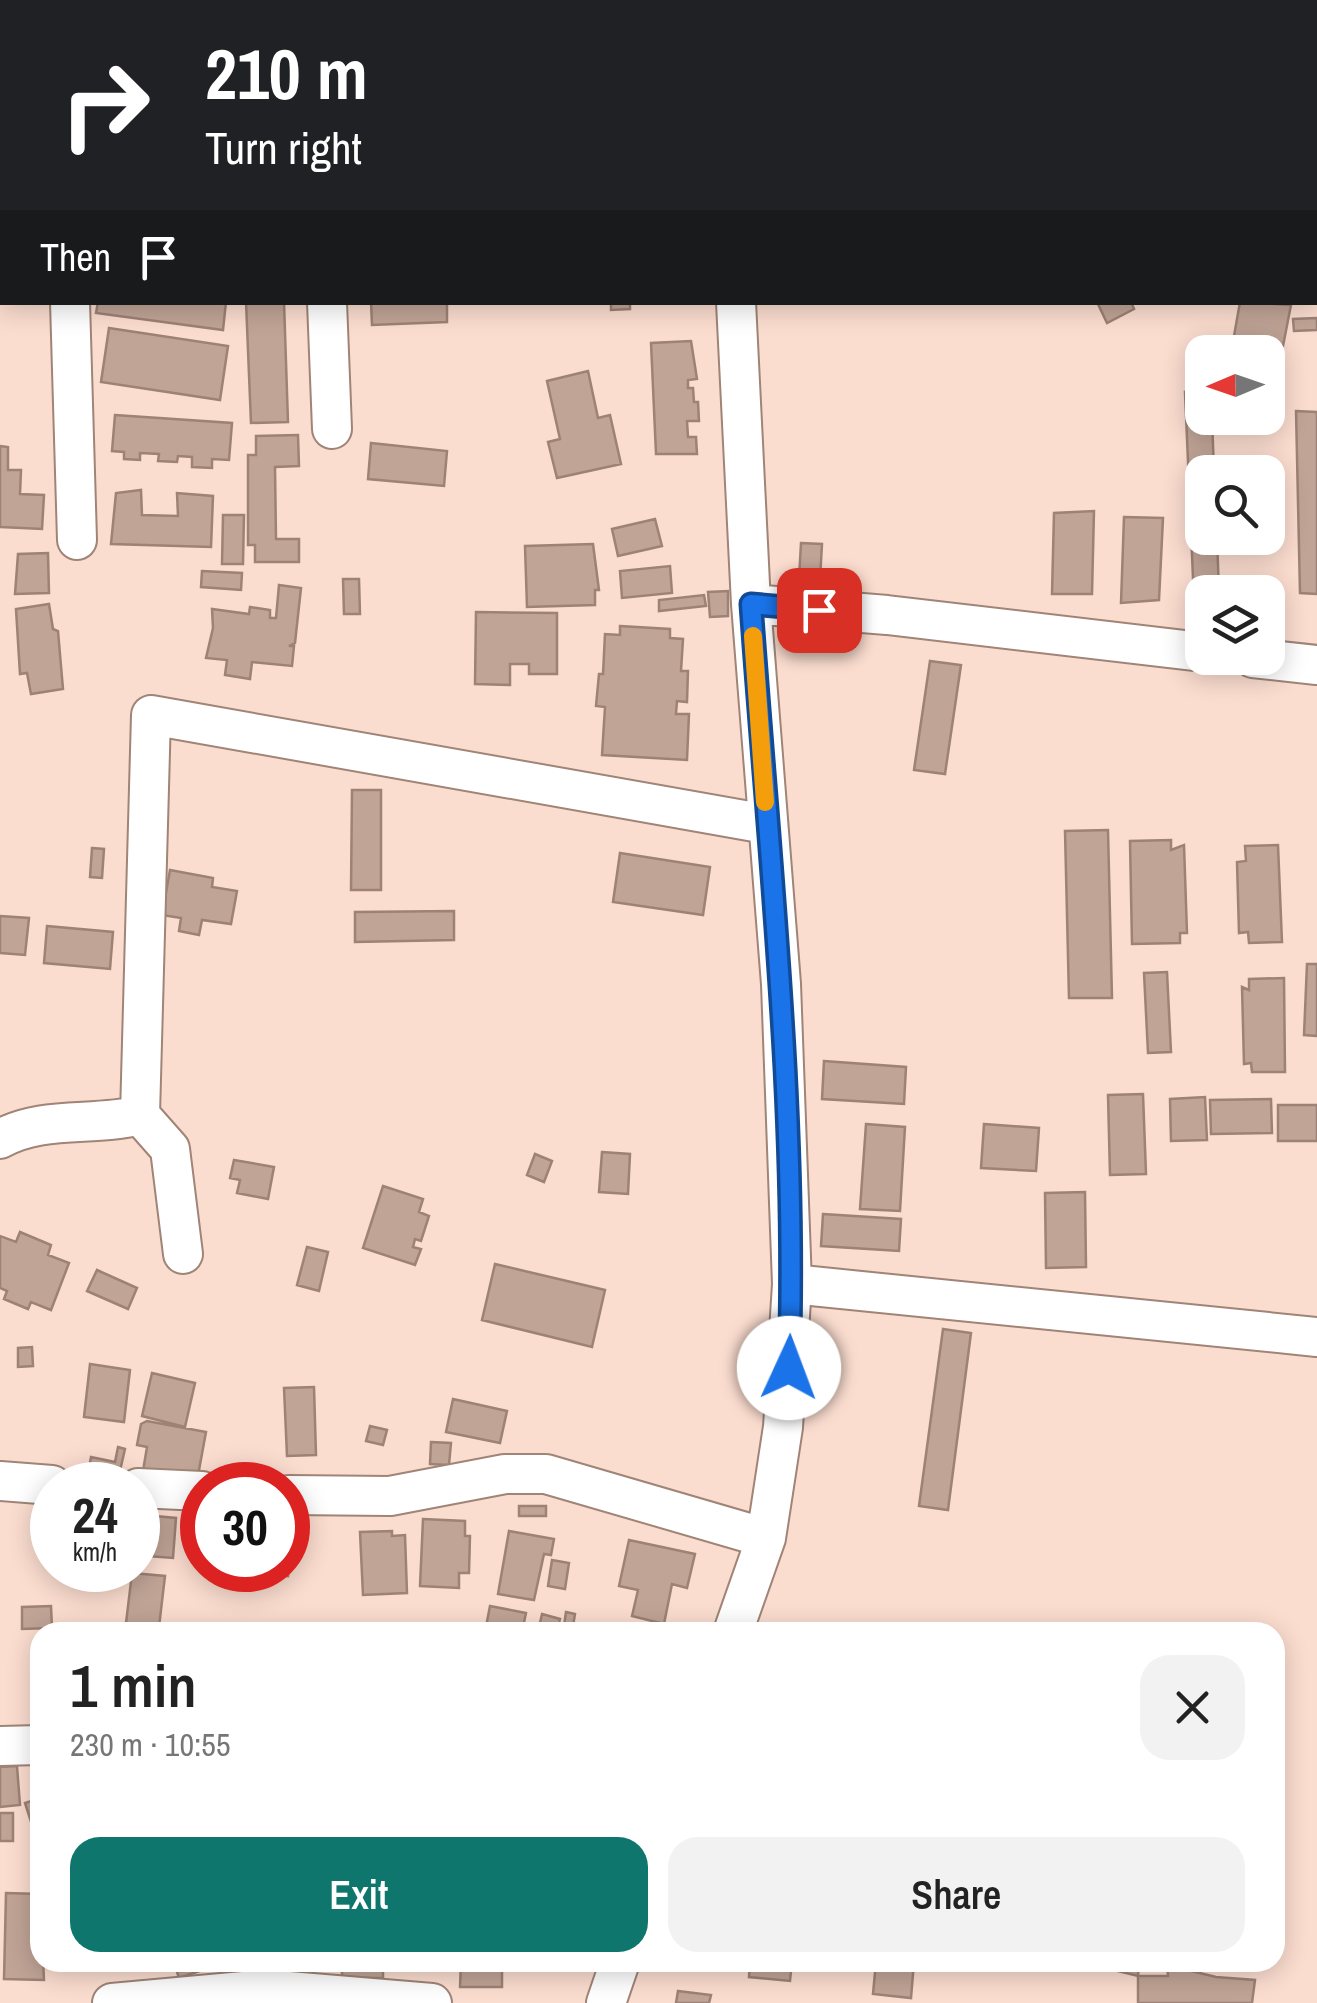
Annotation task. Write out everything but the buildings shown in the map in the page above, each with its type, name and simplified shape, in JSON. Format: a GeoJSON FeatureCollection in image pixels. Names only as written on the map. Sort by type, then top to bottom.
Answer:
{"type":"FeatureCollection","features":[{"type":"Feature","properties":{"kind":"street"},"geometry":{"type":"LineString","coordinates":[[70,305],[76,540]]}},
{"type":"Feature","properties":{"kind":"street"},"geometry":{"type":"LineString","coordinates":[[327,305],[332,429]]}},
{"type":"Feature","properties":{"kind":"street"},"geometry":{"type":"LineString","coordinates":[[736,305],[751,604],[781,984],[792,1284],[783,1426],[766,1538],[737,1622]]}},
{"type":"Feature","properties":{"kind":"street"},"geometry":{"type":"LineString","coordinates":[[751,604],[887,615],[1185,650]]}},
{"type":"Feature","properties":{"kind":"street"},"geometry":{"type":"LineString","coordinates":[[1285,662],[1317,665]]}},
{"type":"Feature","properties":{"kind":"street"},"geometry":{"type":"LineString","coordinates":[[183,1254],[170,1150],[140,1115],[151,715],[766,824]]}},
{"type":"Feature","properties":{"kind":"street"},"geometry":{"type":"LineString","coordinates":[[0,1140],[32,1126],[116,1121],[140,1115]]}},
{"type":"Feature","properties":{"kind":"street"},"geometry":{"type":"LineString","coordinates":[[792,1284],[1317,1336]]}},
{"type":"Feature","properties":{"kind":"street"},"geometry":{"type":"LineString","coordinates":[[310,1495],[390,1496],[505,1474],[546,1474],[766,1538]]}},
{"type":"Feature","properties":{"kind":"street"},"geometry":{"type":"LineString","coordinates":[[0,1481],[30,1483]]}},
{"type":"Feature","properties":{"kind":"street"},"geometry":{"type":"LineString","coordinates":[[0,1746],[30,1745]]}},
{"type":"Feature","properties":{"kind":"street"},"geometry":{"type":"LineString","coordinates":[[606,2003],[617,1972]]}},
{"type":"Feature","properties":{"kind":"street"},"geometry":{"type":"LineString","coordinates":[[112,2003],[160,1980],[432,2003]]}},
{"type":"Feature","properties":{"kind":"slow traffic"},"geometry":{"type":"LineString","coordinates":[[753,636],[765,802]]}},
{"type":"Feature","properties":{"kind":"route"},"geometry":{"type":"LineString","coordinates":[[789,1368],[792,1284],[781,984],[751,604],[819,610]]}}]}
